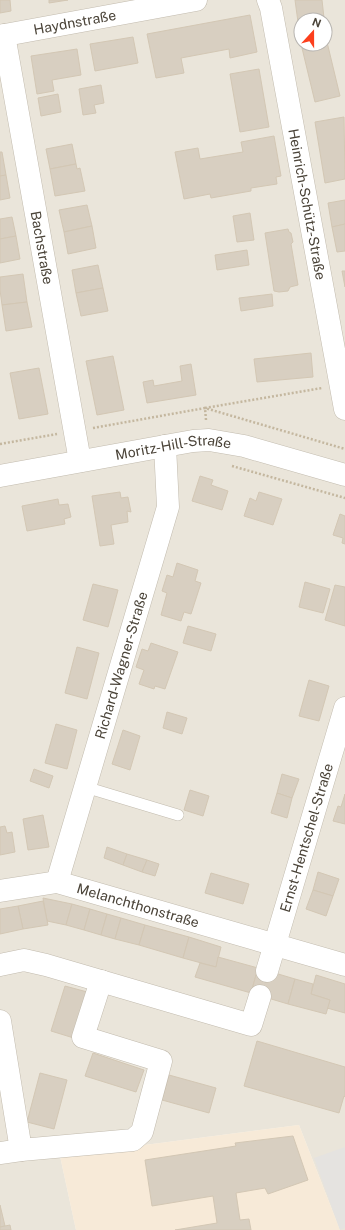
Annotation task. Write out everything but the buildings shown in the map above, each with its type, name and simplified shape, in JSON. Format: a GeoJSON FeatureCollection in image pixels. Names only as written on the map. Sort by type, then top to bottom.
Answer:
{"type":"FeatureCollection","features":[{"type":"Feature","properties":{"kind":"street","name":"Haydnstraße"},"geometry":{"type":"LineString","coordinates":[[2,35],[196,0]]}},
{"type":"Feature","properties":{"kind":"street","name":"Heinrich-Schütz-Straße"},"geometry":{"type":"LineString","coordinates":[[268,0],[271,8],[345,409]]}},
{"type":"Feature","properties":{"kind":"street","name":"Bachstraße"},"geometry":{"type":"LineString","coordinates":[[2,35],[80,461]]}},
{"type":"Feature","properties":{"kind":"street","name":"Moritz-Hill-Straße"},"geometry":{"type":"LineString","coordinates":[[0,476],[193,441],[209,440],[244,446],[345,475]]}},
{"type":"Feature","properties":{"kind":"street","name":"Richard-Wagner-Straße"},"geometry":{"type":"LineString","coordinates":[[57,882],[168,507],[165,446]]}},
{"type":"Feature","properties":{"kind":"street","name":"Ernst-Hentschel-Straße"},"geometry":{"type":"LineString","coordinates":[[275,945],[345,708]]}},
{"type":"Feature","properties":{"kind":"street","name":"Melanchthonstraße"},"geometry":{"type":"LineString","coordinates":[[0,891],[57,882],[345,965]]}},
{"type":"Feature","properties":{"kind":"street"},"geometry":{"type":"LineString","coordinates":[[267,971],[275,945]]}},
{"type":"Feature","properties":{"kind":"street"},"geometry":{"type":"LineString","coordinates":[[0,965],[24,960],[251,1025],[260,996]]}},
{"type":"Feature","properties":{"kind":"street"},"geometry":{"type":"LineString","coordinates":[[0,1021],[10,1152],[133,1140],[142,1132],[161,1061],[83,1037],[101,981]]}},
{"type":"Feature","properties":{"kind":"lane"},"geometry":{"type":"LineString","coordinates":[[85,787],[178,816]]}},
{"type":"Feature","properties":{"kind":"path"},"geometry":{"type":"LineString","coordinates":[[209,440],[205,408],[341,384]]}},
{"type":"Feature","properties":{"kind":"shaded area"},"geometry":{"type":"Polygon","coordinates":[[[0,0],[345,0],[345,1230],[340,1230],[299,1125],[60,1156],[76,1230],[0,1230],[0,0]]]}},
{"type":"Feature","properties":{"kind":"shaded area"},"geometry":{"type":"Polygon","coordinates":[[[299,1125],[340,1230],[76,1230],[60,1156],[299,1125]]]}},
{"type":"Feature","properties":{"kind":"shaded area"},"geometry":{"type":"Polygon","coordinates":[[[345,1147],[345,1228],[340,1230],[314,1158],[345,1147]]]}}]}
